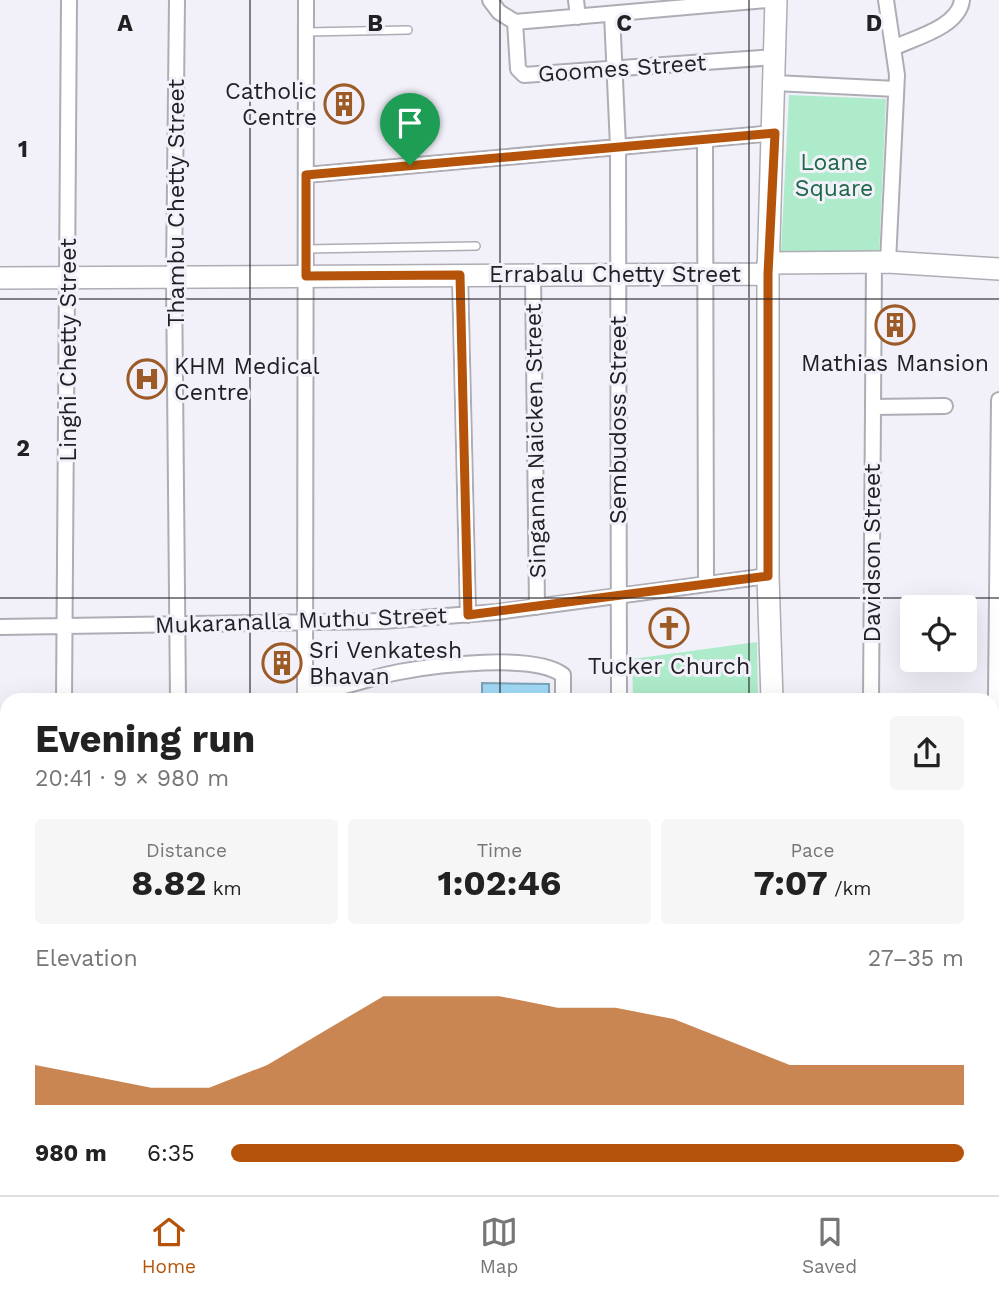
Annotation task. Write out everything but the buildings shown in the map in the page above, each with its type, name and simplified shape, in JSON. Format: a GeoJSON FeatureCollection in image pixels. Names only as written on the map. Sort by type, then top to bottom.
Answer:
{"type":"FeatureCollection","features":[{"type":"Feature","properties":{"kind":"street","name":"Linghi Chetty Street"},"geometry":{"type":"LineString","coordinates":[[64,693],[69,0]]}},
{"type":"Feature","properties":{"kind":"street","name":"Thambu Chetty Street"},"geometry":{"type":"LineString","coordinates":[[177,0],[174,277],[177,693]]}},
{"type":"Feature","properties":{"kind":"street"},"geometry":{"type":"LineString","coordinates":[[305,693],[306,0]]}},
{"type":"Feature","properties":{"kind":"street"},"geometry":{"type":"LineString","coordinates":[[490,0],[499,12],[514,22],[612,14],[676,4],[767,0]]}},
{"type":"Feature","properties":{"kind":"street"},"geometry":{"type":"LineString","coordinates":[[576,0],[578,17]]}},
{"type":"Feature","properties":{"kind":"street"},"geometry":{"type":"LineString","coordinates":[[772,693],[768,576],[768,268],[775,133],[776,0]]}},
{"type":"Feature","properties":{"kind":"street","name":"Davidson Street"},"geometry":{"type":"LineString","coordinates":[[871,693],[873,407],[881,261],[896,89],[886,0]]}},
{"type":"Feature","properties":{"kind":"street"},"geometry":{"type":"LineString","coordinates":[[893,48],[945,23],[958,13],[962,0]]}},
{"type":"Feature","properties":{"kind":"street","name":"Sembudoss Street"},"geometry":{"type":"LineString","coordinates":[[612,14],[618,146],[619,693]]}},
{"type":"Feature","properties":{"kind":"street","name":"Goomes Street"},"geometry":{"type":"LineString","coordinates":[[514,22],[518,69],[524,75],[776,57]]}},
{"type":"Feature","properties":{"kind":"street"},"geometry":{"type":"LineString","coordinates":[[775,83],[896,89]]}},
{"type":"Feature","properties":{"kind":"street"},"geometry":{"type":"LineString","coordinates":[[306,175],[775,133]]}},
{"type":"Feature","properties":{"kind":"street"},"geometry":{"type":"LineString","coordinates":[[705,139],[706,584]]}},
{"type":"Feature","properties":{"kind":"street","name":"Errabalu Chetty Street"},"geometry":{"type":"LineString","coordinates":[[0,278],[618,275],[881,261],[999,269]]}},
{"type":"Feature","properties":{"kind":"street"},"geometry":{"type":"LineString","coordinates":[[460,275],[468,615]]}},
{"type":"Feature","properties":{"kind":"street","name":"Singanna Naicken Street"},"geometry":{"type":"LineString","coordinates":[[533,275],[537,607]]}},
{"type":"Feature","properties":{"kind":"street"},"geometry":{"type":"LineString","coordinates":[[996,693],[999,400]]}},
{"type":"Feature","properties":{"kind":"street"},"geometry":{"type":"LineString","coordinates":[[873,407],[945,407]]}},
{"type":"Feature","properties":{"kind":"street","name":"Mukaranalla Muthu Street"},"geometry":{"type":"LineString","coordinates":[[0,627],[306,624],[468,615],[768,576]]}},
{"type":"Feature","properties":{"kind":"street"},"geometry":{"type":"LineString","coordinates":[[318,693],[409,670],[485,664],[538,665],[563,675],[563,693]]}},
{"type":"Feature","properties":{"kind":"lane"},"geometry":{"type":"LineString","coordinates":[[306,32],[408,30]]}},
{"type":"Feature","properties":{"kind":"lane"},"geometry":{"type":"LineString","coordinates":[[306,249],[476,246]]}},
{"type":"Feature","properties":{"kind":"green space","name":"Loane Square"},"geometry":{"type":"Polygon","coordinates":[[[789,95],[886,99],[879,255],[781,251],[789,95]]]}},
{"type":"Feature","properties":{"kind":"green space"},"geometry":{"type":"Polygon","coordinates":[[[757,642],[758,693],[633,693],[632,659],[757,642]]]}},
{"type":"Feature","properties":{"kind":"water"},"geometry":{"type":"Polygon","coordinates":[[[482,683],[549,684],[549,693],[482,693],[482,683]]]}},
{"type":"Feature","properties":{"kind":"place","name":"Catholic Centre"},"geometry":{"type":"Point","coordinates":[344,104]}},
{"type":"Feature","properties":{"kind":"place","name":"Mathias Mansion"},"geometry":{"type":"Point","coordinates":[895,325]}},
{"type":"Feature","properties":{"kind":"place","name":"KHM Medical Centre"},"geometry":{"type":"Point","coordinates":[147,379]}},
{"type":"Feature","properties":{"kind":"place","name":"Tucker Church"},"geometry":{"type":"Point","coordinates":[669,628]}},
{"type":"Feature","properties":{"kind":"place","name":"Sri Venkatesh Bhavan"},"geometry":{"type":"Point","coordinates":[282,663]}},
{"type":"Feature","properties":{"kind":"route"},"geometry":{"type":"LineString","coordinates":[[775,133],[768,274],[768,576],[468,615],[460,275],[306,276],[306,175],[410,165],[775,133]]}}]}
